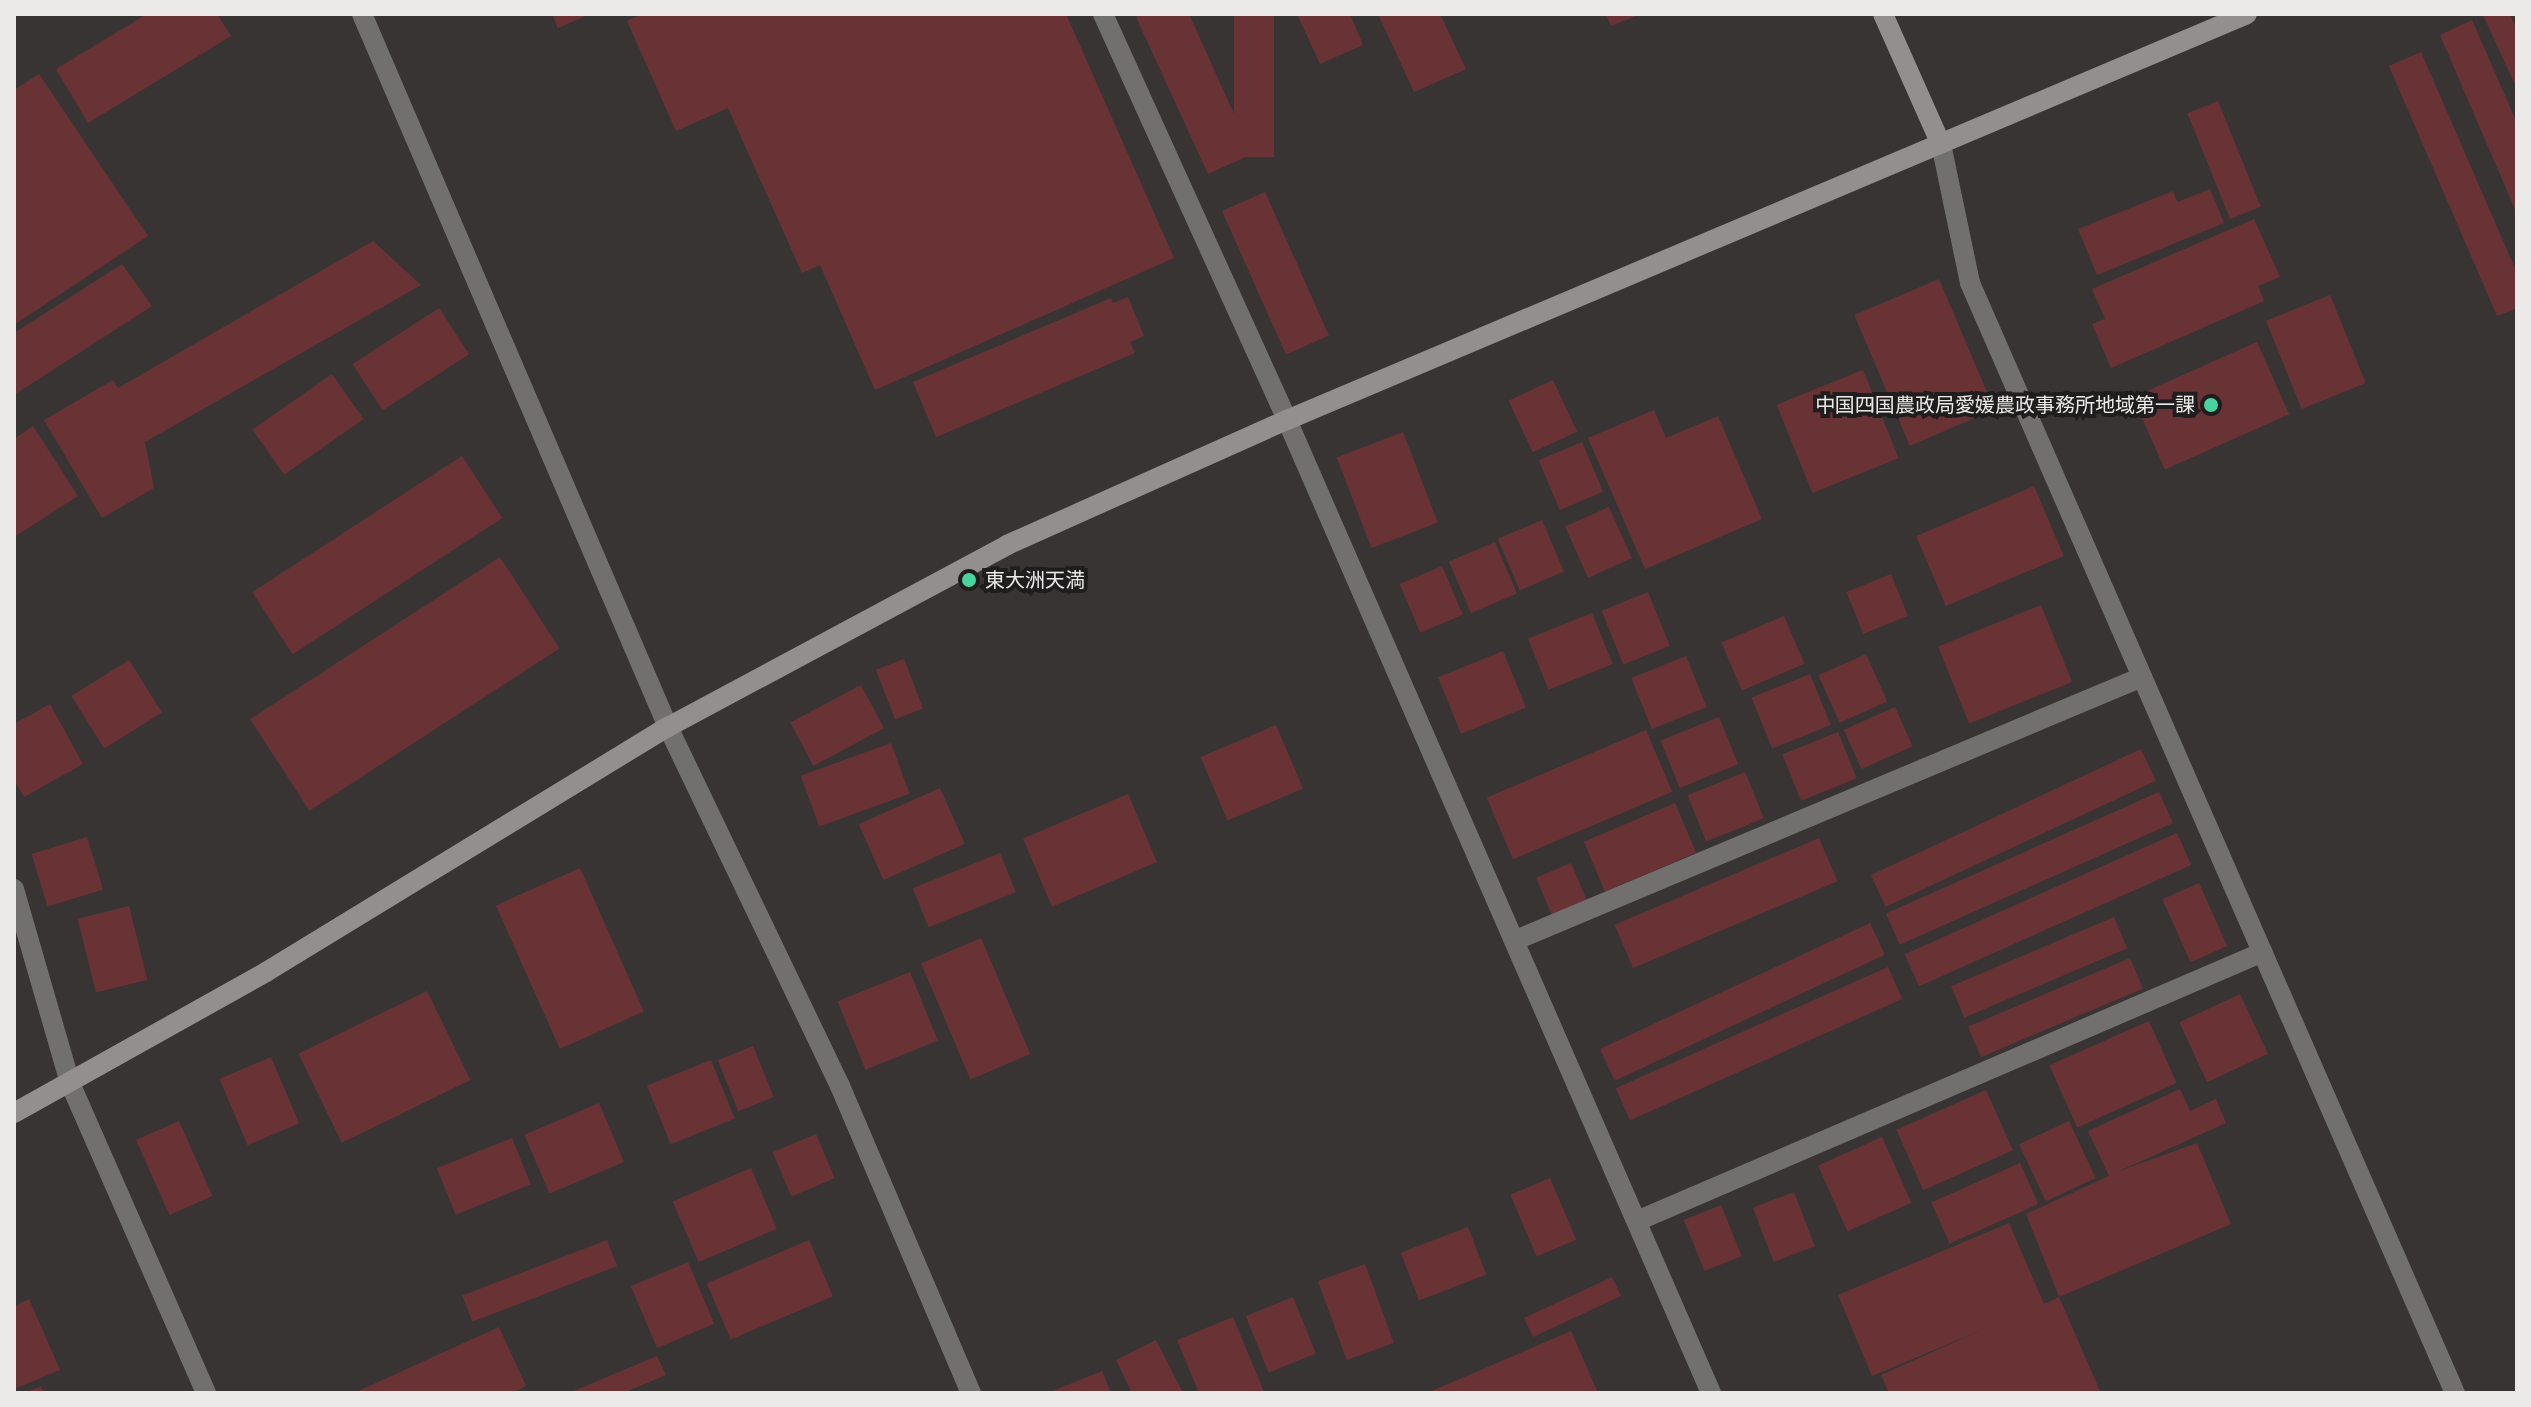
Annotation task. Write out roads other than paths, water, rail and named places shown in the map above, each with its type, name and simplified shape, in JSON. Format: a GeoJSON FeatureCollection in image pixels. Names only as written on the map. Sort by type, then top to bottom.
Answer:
{"type":"FeatureCollection","features":[{"type":"Feature","properties":{"kind":"street"},"geometry":{"type":"LineString","coordinates":[[362,14],[668,727],[840,1086],[971,1393]]}},
{"type":"Feature","properties":{"kind":"street"},"geometry":{"type":"LineString","coordinates":[[1103,14],[1287,420],[1711,1393]]}},
{"type":"Feature","properties":{"kind":"street"},"geometry":{"type":"LineString","coordinates":[[1883,14],[1941,144],[1970,283],[2455,1393]]}},
{"type":"Feature","properties":{"kind":"street"},"geometry":{"type":"LineString","coordinates":[[14,1113],[266,972],[668,727],[1007,545],[1287,420],[2247,14]]}},
{"type":"Feature","properties":{"kind":"street"},"geometry":{"type":"LineString","coordinates":[[1516,940],[2142,677]]}},
{"type":"Feature","properties":{"kind":"street"},"geometry":{"type":"LineString","coordinates":[[14,889],[70,1083],[206,1393]]}},
{"type":"Feature","properties":{"kind":"street"},"geometry":{"type":"LineString","coordinates":[[1637,1221],[2263,952]]}},
{"type":"Feature","properties":{"kind":"place","name":"中国四国農政局愛媛農政事務所地域第一課"},"geometry":{"type":"Point","coordinates":[2211,405]}},
{"type":"Feature","properties":{"kind":"place","name":"東大洲天満"},"geometry":{"type":"Point","coordinates":[969,580]}}]}
